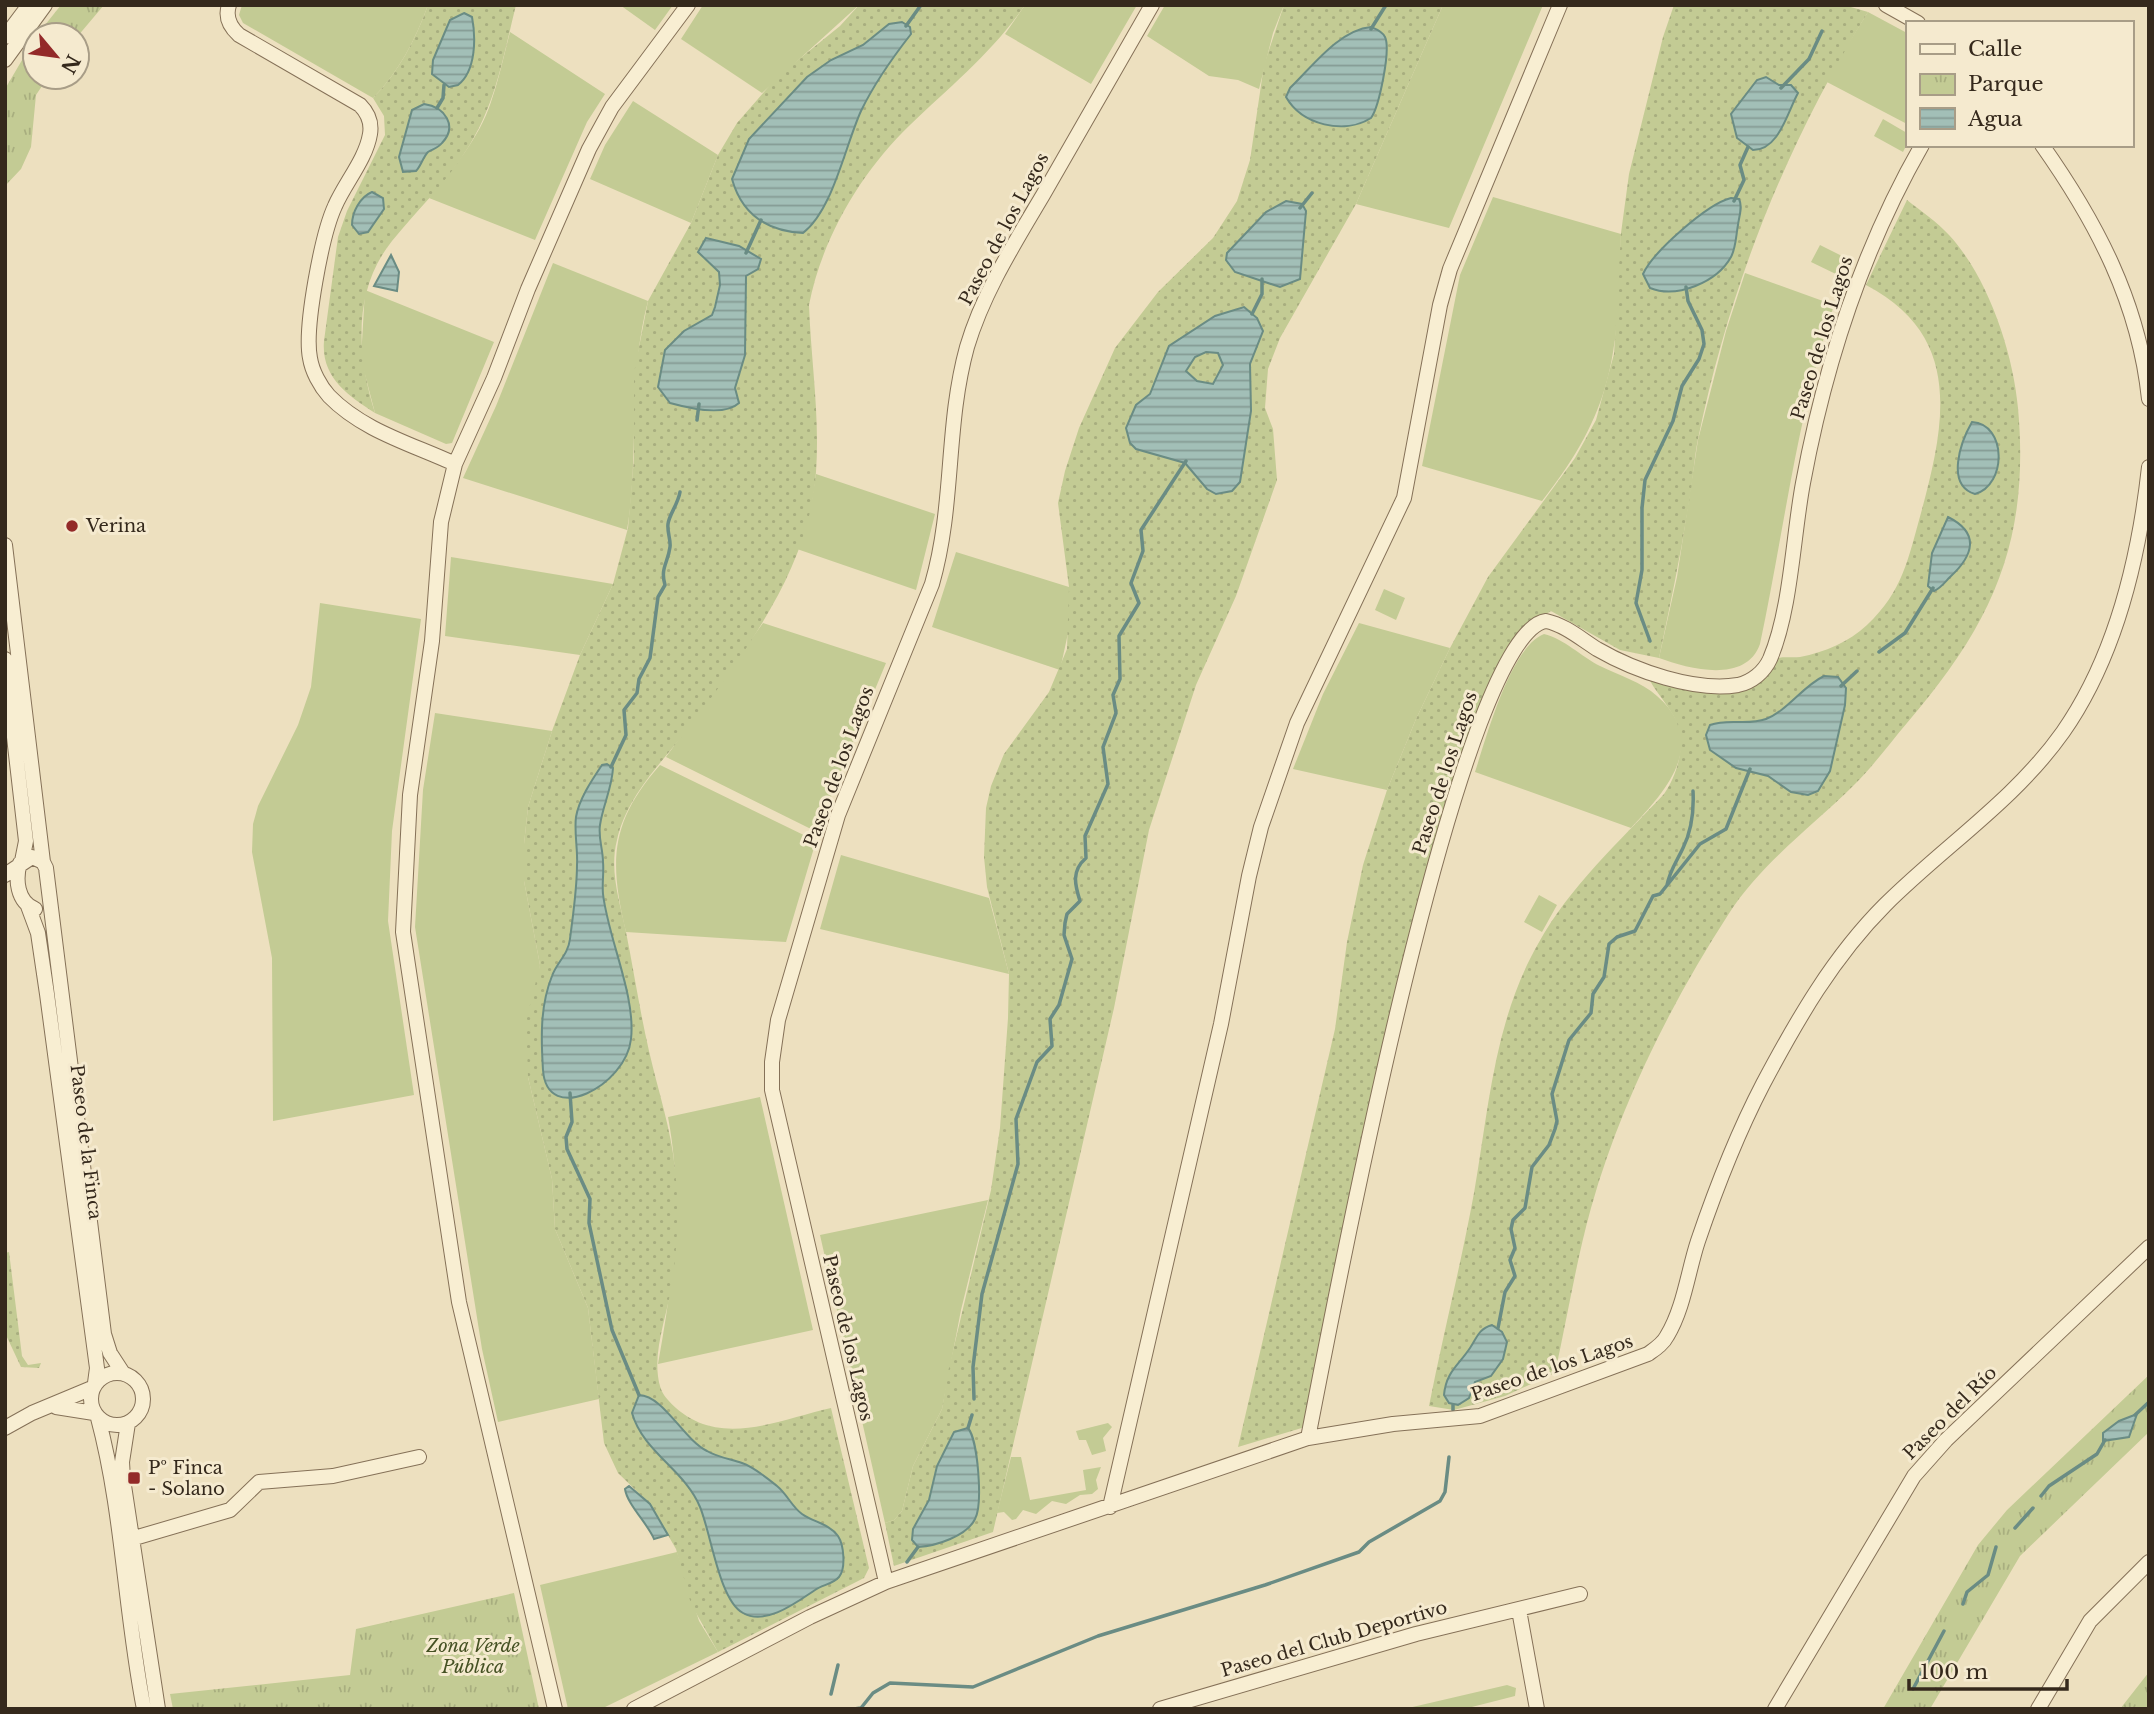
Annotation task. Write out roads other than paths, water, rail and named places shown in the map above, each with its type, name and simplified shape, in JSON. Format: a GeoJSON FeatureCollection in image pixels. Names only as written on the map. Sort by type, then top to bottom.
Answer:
{"type":"FeatureCollection","features":[{"type":"Feature","properties":{"kind":"street"},"geometry":{"type":"LineString","coordinates":[[5,37],[29,5]]}},
{"type":"Feature","properties":{"kind":"street"},"geometry":{"type":"LineString","coordinates":[[5,60],[45,5]]}},
{"type":"Feature","properties":{"kind":"street"},"geometry":{"type":"LineString","coordinates":[[229,5],[227,12],[230,24],[239,36],[360,105],[369,117],[370,136],[334,208],[322,249],[309,336],[309,357],[314,372],[328,395],[367,425],[456,464]]}},
{"type":"Feature","properties":{"kind":"street"},"geometry":{"type":"LineString","coordinates":[[555,1709],[468,1350],[403,932],[410,795],[432,641],[441,522],[456,464],[589,149],[612,107],[688,5]]}},
{"type":"Feature","properties":{"kind":"street","name":"Paseo de los Lagos"},"geometry":{"type":"LineString","coordinates":[[886,1582],[772,1090],[772,1062],[778,1020],[838,815],[932,584],[941,553],[949,506],[955,398],[976,322],[1002,266],[1152,5]]}},
{"type":"Feature","properties":{"kind":"street"},"geometry":{"type":"LineString","coordinates":[[1110,1507],[1221,1024],[1261,827],[1297,723],[1404,498],[1440,305],[1450,269],[1560,5]]}},
{"type":"Feature","properties":{"kind":"street"},"geometry":{"type":"LineString","coordinates":[[1886,5],[1914,21]]}},
{"type":"Feature","properties":{"kind":"street","name":"Paseo de los Lagos"},"geometry":{"type":"LineString","coordinates":[[1308,1438],[1398,1009],[1434,865],[1475,734],[1499,676],[1525,632],[1546,621],[1623,663],[1668,678],[1728,686],[1749,681],[1763,670],[1778,633],[1803,484],[1820,401],[1837,343],[1868,253],[1921,147]]}},
{"type":"Feature","properties":{"kind":"street"},"geometry":{"type":"LineString","coordinates":[[2043,147],[2088,217],[2122,282],[2140,337],[2149,399]]}},
{"type":"Feature","properties":{"kind":"street","name":"Paseo de los Lagos"},"geometry":{"type":"LineString","coordinates":[[634,1709],[886,1582],[1308,1438],[1393,1424],[1480,1416],[1648,1354],[1659,1347],[1673,1324],[1699,1240],[1742,1129],[1793,1028],[1821,983],[1857,934],[1883,907],[2021,781],[2062,732],[2079,706],[2109,640],[2125,592],[2141,527],[2149,467]]}},
{"type":"Feature","properties":{"kind":"street"},"geometry":{"type":"LineString","coordinates":[[5,545],[43,862]]}},
{"type":"Feature","properties":{"kind":"street"},"geometry":{"type":"LineString","coordinates":[[5,659],[26,841],[21,862]]}},
{"type":"Feature","properties":{"kind":"street"},"geometry":{"type":"LineString","coordinates":[[5,874],[32,857],[43,862]]}},
{"type":"Feature","properties":{"kind":"street","name":"Paseo de la Finca"},"geometry":{"type":"LineString","coordinates":[[21,862],[17,880],[38,933],[47,994],[97,1368],[94,1386]]}},
{"type":"Feature","properties":{"kind":"street","name":"Paseo de la Finca"},"geometry":{"type":"LineString","coordinates":[[43,862],[104,1334],[110,1353],[123,1373]]}},
{"type":"Feature","properties":{"kind":"street"},"geometry":{"type":"LineString","coordinates":[[5,891],[39,909],[48,902]]}},
{"type":"Feature","properties":{"kind":"street","name":"Paseo del Río"},"geometry":{"type":"LineString","coordinates":[[1775,1709],[1914,1476],[1946,1440],[2149,1247]]}},
{"type":"Feature","properties":{"kind":"street"},"geometry":{"type":"LineString","coordinates":[[5,1428],[51,1406],[94,1386],[103,1376],[123,1373],[135,1379],[142,1390],[144,1403],[138,1415],[128,1423],[107,1424],[96,1415],[51,1406]]}},
{"type":"Feature","properties":{"kind":"street"},"geometry":{"type":"LineString","coordinates":[[94,1386],[90,1401],[108,1463],[127,1609],[144,1709]]}},
{"type":"Feature","properties":{"kind":"street"},"geometry":{"type":"LineString","coordinates":[[128,1423],[122,1462],[131,1539],[158,1709]]}},
{"type":"Feature","properties":{"kind":"street"},"geometry":{"type":"LineString","coordinates":[[131,1539],[230,1510],[259,1482],[333,1476],[419,1457]]}},
{"type":"Feature","properties":{"kind":"street"},"geometry":{"type":"LineString","coordinates":[[2038,1709],[2090,1621],[2149,1562]]}},
{"type":"Feature","properties":{"kind":"street","name":"Paseo del Club Deportivo"},"geometry":{"type":"LineString","coordinates":[[1160,1709],[1416,1634],[1580,1594]]}},
{"type":"Feature","properties":{"kind":"street"},"geometry":{"type":"LineString","coordinates":[[1519,1611],[1537,1709]]}},
{"type":"Feature","properties":{"kind":"water"},"geometry":{"type":"Polygon","coordinates":[[[464,13],[472,17],[473,54],[464,79],[458,85],[449,87],[432,74],[433,60],[450,20],[464,13]]]}},
{"type":"Feature","properties":{"kind":"water"},"geometry":{"type":"Polygon","coordinates":[[[902,22],[910,27],[911,34],[866,101],[830,194],[813,223],[803,233],[778,229],[758,219],[742,202],[732,179],[749,139],[807,77],[831,60],[863,45],[889,24],[902,22]]]}},
{"type":"Feature","properties":{"kind":"water"},"geometry":{"type":"Polygon","coordinates":[[[1371,27],[1385,37],[1386,54],[1381,91],[1371,118],[1349,126],[1336,126],[1313,120],[1293,107],[1286,97],[1290,88],[1317,60],[1348,35],[1371,27]]]}},
{"type":"Feature","properties":{"kind":"water"},"geometry":{"type":"Polygon","coordinates":[[[1766,77],[1779,85],[1791,85],[1798,93],[1776,137],[1762,148],[1753,150],[1737,138],[1731,114],[1757,80],[1766,77]]]}},
{"type":"Feature","properties":{"kind":"water"},"geometry":{"type":"Polygon","coordinates":[[[424,104],[438,109],[447,118],[447,137],[428,152],[416,171],[403,172],[399,157],[412,110],[424,104]]]}},
{"type":"Feature","properties":{"kind":"water"},"geometry":{"type":"Polygon","coordinates":[[[372,192],[383,198],[384,209],[368,232],[359,234],[352,225],[353,215],[360,201],[372,192]]]}},
{"type":"Feature","properties":{"kind":"water"},"geometry":{"type":"Polygon","coordinates":[[[1731,198],[1739,199],[1741,208],[1734,250],[1725,266],[1706,281],[1684,290],[1661,291],[1650,288],[1643,274],[1658,254],[1695,219],[1731,198]]]}},
{"type":"Feature","properties":{"kind":"water"},"geometry":{"type":"Polygon","coordinates":[[[1286,201],[1302,204],[1306,211],[1300,279],[1280,287],[1235,272],[1226,260],[1227,253],[1266,212],[1286,201]]]}},
{"type":"Feature","properties":{"kind":"water"},"geometry":{"type":"Polygon","coordinates":[[[706,238],[739,246],[761,259],[758,269],[746,276],[745,355],[735,388],[739,403],[724,410],[696,409],[670,403],[658,387],[665,350],[684,331],[712,315],[715,307],[720,285],[719,272],[698,252],[706,238]]]}},
{"type":"Feature","properties":{"kind":"water"},"geometry":{"type":"Polygon","coordinates":[[[391,255],[399,272],[397,291],[374,286],[391,255]]]}},
{"type":"Feature","properties":{"kind":"water"},"geometry":{"type":"Polygon","coordinates":[[[1244,307],[1257,318],[1263,331],[1250,364],[1251,411],[1240,482],[1232,491],[1216,494],[1207,489],[1185,463],[1136,449],[1130,443],[1126,428],[1136,405],[1150,394],[1169,346],[1215,316],[1244,307]],[[1206,352],[1195,357],[1186,371],[1197,381],[1213,384],[1223,365],[1218,353],[1206,352]]]}},
{"type":"Feature","properties":{"kind":"water"},"geometry":{"type":"Polygon","coordinates":[[[1972,422],[1983,425],[1992,433],[1999,455],[1993,479],[1975,494],[1960,482],[1958,472],[1960,451],[1972,422]]]}},
{"type":"Feature","properties":{"kind":"water"},"geometry":{"type":"Polygon","coordinates":[[[1948,517],[1965,530],[1970,545],[1958,569],[1934,591],[1928,586],[1932,553],[1948,517]]]}},
{"type":"Feature","properties":{"kind":"water"},"geometry":{"type":"Polygon","coordinates":[[[1824,676],[1838,677],[1846,688],[1845,705],[1830,771],[1818,791],[1808,795],[1791,792],[1768,776],[1736,768],[1710,750],[1706,735],[1710,725],[1766,719],[1824,676]]]}},
{"type":"Feature","properties":{"kind":"water"},"geometry":{"type":"Polygon","coordinates":[[[607,764],[613,768],[600,830],[603,894],[626,986],[631,1039],[626,1056],[616,1072],[587,1094],[571,1098],[558,1096],[548,1087],[543,1070],[543,1010],[552,976],[567,950],[570,939],[576,883],[578,810],[594,777],[602,765],[607,764]]]}},
{"type":"Feature","properties":{"kind":"water"},"geometry":{"type":"Polygon","coordinates":[[[1492,1325],[1502,1332],[1507,1342],[1503,1359],[1491,1376],[1475,1382],[1469,1398],[1458,1405],[1449,1403],[1444,1395],[1450,1375],[1481,1331],[1492,1325]]]}},
{"type":"Feature","properties":{"kind":"water"},"geometry":{"type":"Polygon","coordinates":[[[639,1395],[657,1402],[698,1445],[711,1453],[756,1470],[781,1489],[802,1514],[835,1532],[843,1551],[843,1568],[839,1577],[771,1615],[752,1616],[735,1606],[722,1581],[704,1518],[693,1494],[637,1427],[632,1413],[639,1395]]]}},
{"type":"Feature","properties":{"kind":"water"},"geometry":{"type":"Polygon","coordinates":[[[2137,1414],[2129,1437],[2103,1441],[2103,1433],[2119,1421],[2137,1414]]]}},
{"type":"Feature","properties":{"kind":"water"},"geometry":{"type":"Polygon","coordinates":[[[968,1428],[972,1435],[978,1472],[979,1500],[975,1519],[965,1530],[950,1539],[918,1547],[912,1540],[913,1529],[929,1500],[937,1466],[954,1432],[968,1428]]]}},
{"type":"Feature","properties":{"kind":"water"},"geometry":{"type":"Polygon","coordinates":[[[629,1486],[650,1504],[668,1535],[654,1539],[627,1495],[625,1489],[629,1486]]]}},
{"type":"Feature","properties":{"kind":"waterway"},"geometry":{"type":"LineString","coordinates":[[906,26],[921,5]]}},
{"type":"Feature","properties":{"kind":"waterway"},"geometry":{"type":"LineString","coordinates":[[1371,29],[1386,5]]}},
{"type":"Feature","properties":{"kind":"waterway"},"geometry":{"type":"LineString","coordinates":[[1781,88],[1809,59],[1822,31]]}},
{"type":"Feature","properties":{"kind":"waterway"},"geometry":{"type":"LineString","coordinates":[[437,108],[443,98],[444,85]]}},
{"type":"Feature","properties":{"kind":"waterway"},"geometry":{"type":"LineString","coordinates":[[1734,201],[1744,180],[1740,165],[1748,147]]}},
{"type":"Feature","properties":{"kind":"waterway"},"geometry":{"type":"LineString","coordinates":[[1300,208],[1312,193]]}},
{"type":"Feature","properties":{"kind":"waterway"},"geometry":{"type":"LineString","coordinates":[[746,253],[761,220]]}},
{"type":"Feature","properties":{"kind":"waterway"},"geometry":{"type":"LineString","coordinates":[[1252,314],[1262,294],[1262,279]]}},
{"type":"Feature","properties":{"kind":"waterway"},"geometry":{"type":"LineString","coordinates":[[1650,641],[1636,603],[1642,570],[1645,480],[1673,421],[1682,386],[1699,359],[1704,344],[1702,330],[1688,301],[1686,287]]}},
{"type":"Feature","properties":{"kind":"waterway"},"geometry":{"type":"LineString","coordinates":[[697,420],[699,404]]}},
{"type":"Feature","properties":{"kind":"waterway"},"geometry":{"type":"LineString","coordinates":[[974,1399],[973,1367],[982,1294],[1018,1164],[1016,1119],[1037,1062],[1052,1046],[1050,1019],[1059,1005],[1072,959],[1064,935],[1065,923],[1067,914],[1080,901],[1076,873],[1086,858],[1085,836],[1108,784],[1103,747],[1116,713],[1113,695],[1120,679],[1119,636],[1139,603],[1131,583],[1143,551],[1141,530],[1186,461]]}},
{"type":"Feature","properties":{"kind":"waterway"},"geometry":{"type":"LineString","coordinates":[[611,767],[626,735],[624,710],[637,693],[639,679],[650,658],[658,597],[665,585],[664,570],[670,544],[668,524],[680,492]]}},
{"type":"Feature","properties":{"kind":"waterway"},"geometry":{"type":"LineString","coordinates":[[1879,652],[1905,633],[1933,588]]}},
{"type":"Feature","properties":{"kind":"waterway"},"geometry":{"type":"LineString","coordinates":[[1841,686],[1857,671]]}},
{"type":"Feature","properties":{"kind":"waterway"},"geometry":{"type":"LineString","coordinates":[[1498,1328],[1505,1292],[1515,1276],[1510,1260],[1515,1248],[1511,1229],[1513,1220],[1525,1208],[1532,1167],[1549,1145],[1555,1129],[1557,1121],[1552,1094],[1569,1040],[1591,1013],[1593,994],[1604,977],[1609,944],[1617,937],[1635,931],[1653,896],[1660,894],[1700,844],[1726,829],[1750,769]]}},
{"type":"Feature","properties":{"kind":"waterway"},"geometry":{"type":"LineString","coordinates":[[1667,885],[1688,834],[1693,813],[1693,791]]}},
{"type":"Feature","properties":{"kind":"waterway"},"geometry":{"type":"LineString","coordinates":[[570,1093],[572,1122],[566,1137],[567,1149],[590,1199],[589,1223],[612,1330],[639,1395]]}},
{"type":"Feature","properties":{"kind":"waterway"},"geometry":{"type":"LineString","coordinates":[[2135,1415],[2149,1402]]}},
{"type":"Feature","properties":{"kind":"waterway"},"geometry":{"type":"LineString","coordinates":[[1453,1405],[1453,1410]]}},
{"type":"Feature","properties":{"kind":"waterway"},"geometry":{"type":"LineString","coordinates":[[968,1428],[972,1415]]}},
{"type":"Feature","properties":{"kind":"waterway"},"geometry":{"type":"LineString","coordinates":[[2041,1496],[2049,1486],[2097,1454],[2105,1440]]}},
{"type":"Feature","properties":{"kind":"waterway"},"geometry":{"type":"LineString","coordinates":[[854,1709],[861,1708],[873,1693],[890,1683],[973,1687],[1098,1636],[1265,1585],[1359,1552],[1369,1542],[1440,1501],[1445,1492],[1449,1457]]}},
{"type":"Feature","properties":{"kind":"waterway"},"geometry":{"type":"LineString","coordinates":[[2015,1528],[2033,1508]]}},
{"type":"Feature","properties":{"kind":"waterway"},"geometry":{"type":"LineString","coordinates":[[907,1562],[918,1547]]}},
{"type":"Feature","properties":{"kind":"waterway"},"geometry":{"type":"LineString","coordinates":[[1963,1604],[1967,1592],[1988,1575],[1996,1547]]}},
{"type":"Feature","properties":{"kind":"waterway"},"geometry":{"type":"LineString","coordinates":[[1913,1689],[1944,1631]]}},
{"type":"Feature","properties":{"kind":"waterway"},"geometry":{"type":"LineString","coordinates":[[831,1694],[838,1665]]}},
{"type":"Feature","properties":{"kind":"place","name":"Verina"},"geometry":{"type":"Point","coordinates":[72,526]}},
{"type":"Feature","properties":{"kind":"place","name":"Pº Finca - Solano"},"geometry":{"type":"Point","coordinates":[134,1478]}},
{"type":"Feature","properties":{"kind":"park label","name":"Zona Verde Pública"},"geometry":{"type":"Point","coordinates":[473,1656]}}]}
